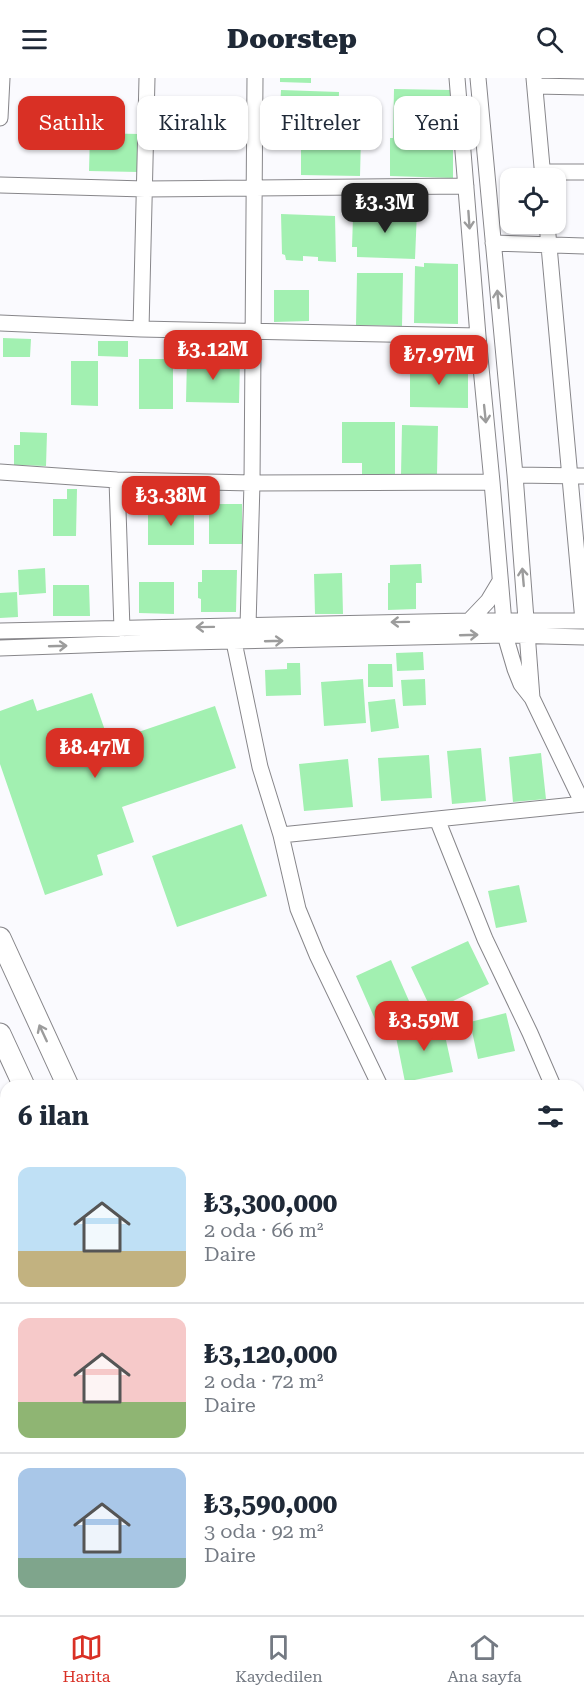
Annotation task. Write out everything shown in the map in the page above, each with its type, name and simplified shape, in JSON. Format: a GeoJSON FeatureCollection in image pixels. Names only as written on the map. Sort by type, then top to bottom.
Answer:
{"type":"FeatureCollection","features":[{"type":"Feature","properties":{"kind":"highway"},"geometry":{"type":"LineString","coordinates":[[0,938],[65,1080]]}},
{"type":"Feature","properties":{"kind":"highway"},"geometry":{"type":"LineString","coordinates":[[0,1034],[21,1080]]}},
{"type":"Feature","properties":{"kind":"street"},"geometry":{"type":"LineString","coordinates":[[0,118],[2,78]]}},
{"type":"Feature","properties":{"kind":"street"},"geometry":{"type":"LineString","coordinates":[[141,329],[147,78]]}},
{"type":"Feature","properties":{"kind":"street"},"geometry":{"type":"LineString","coordinates":[[249,626],[255,78]]}},
{"type":"Feature","properties":{"kind":"street"},"geometry":{"type":"LineString","coordinates":[[280,835],[583,804],[532,698],[521,684],[504,627],[457,78]]}},
{"type":"Feature","properties":{"kind":"street"},"geometry":{"type":"LineString","coordinates":[[478,78],[515,475],[532,698]]}},
{"type":"Feature","properties":{"kind":"street"},"geometry":{"type":"LineString","coordinates":[[541,168],[534,82],[584,87]]}},
{"type":"Feature","properties":{"kind":"street"},"geometry":{"type":"LineString","coordinates":[[566,173],[584,172]]}},
{"type":"Feature","properties":{"kind":"street"},"geometry":{"type":"LineString","coordinates":[[0,185],[145,189],[466,186]]}},
{"type":"Feature","properties":{"kind":"street"},"geometry":{"type":"LineString","coordinates":[[0,631],[85,638],[234,642],[504,627],[584,626],[576,476],[548,234]]}},
{"type":"Feature","properties":{"kind":"street"},"geometry":{"type":"LineString","coordinates":[[493,243],[584,246]]}},
{"type":"Feature","properties":{"kind":"street"},"geometry":{"type":"LineString","coordinates":[[0,323],[141,329],[478,336]]}},
{"type":"Feature","properties":{"kind":"street"},"geometry":{"type":"LineString","coordinates":[[0,472],[117,480],[252,483],[492,482]]}},
{"type":"Feature","properties":{"kind":"street"},"geometry":{"type":"LineString","coordinates":[[515,475],[576,476]]}},
{"type":"Feature","properties":{"kind":"street"},"geometry":{"type":"LineString","coordinates":[[117,480],[122,629]]}},
{"type":"Feature","properties":{"kind":"street"},"geometry":{"type":"LineString","coordinates":[[470,621],[488,601],[500,581]]}},
{"type":"Feature","properties":{"kind":"street"},"geometry":{"type":"LineString","coordinates":[[0,648],[85,638],[122,629],[470,621],[504,627]]}},
{"type":"Feature","properties":{"kind":"street"},"geometry":{"type":"LineString","coordinates":[[234,642],[260,766],[298,909],[316,956],[377,1080]]}},
{"type":"Feature","properties":{"kind":"street"},"geometry":{"type":"LineString","coordinates":[[437,819],[485,939],[551,1080]]}},
{"type":"Feature","properties":{"kind":"building"},"geometry":{"type":"Polygon","coordinates":[[[280,78],[311,78],[311,83],[280,82],[280,78]]]}},
{"type":"Feature","properties":{"kind":"building"},"geometry":{"type":"Polygon","coordinates":[[[394,89],[451,90],[451,96],[394,96],[394,150],[453,150],[453,178],[390,176],[390,138],[393,138],[394,89]]]}},
{"type":"Feature","properties":{"kind":"building"},"geometry":{"type":"Polygon","coordinates":[[[281,90],[339,92],[339,96],[281,96],[281,90]]]}},
{"type":"Feature","properties":{"kind":"building"},"geometry":{"type":"Polygon","coordinates":[[[125,134],[137,134],[138,172],[89,171],[90,150],[125,150],[125,134]]]}},
{"type":"Feature","properties":{"kind":"building"},"geometry":{"type":"Polygon","coordinates":[[[301,150],[361,150],[360,176],[301,175],[301,150]]]}},
{"type":"Feature","properties":{"kind":"building"},"geometry":{"type":"Polygon","coordinates":[[[358,209],[417,211],[415,259],[357,257],[357,247],[352,247],[353,217],[358,217],[358,209]]]}},
{"type":"Feature","properties":{"kind":"building"},"geometry":{"type":"Polygon","coordinates":[[[281,214],[335,216],[336,262],[318,261],[318,257],[303,256],[303,261],[286,260],[285,255],[282,254],[281,214]]]}},
{"type":"Feature","properties":{"kind":"building"},"geometry":{"type":"Polygon","coordinates":[[[424,263],[458,264],[458,324],[414,323],[415,266],[424,267],[424,263]]]}},
{"type":"Feature","properties":{"kind":"building"},"geometry":{"type":"Polygon","coordinates":[[[357,273],[403,273],[402,326],[356,325],[357,273]]]}},
{"type":"Feature","properties":{"kind":"building"},"geometry":{"type":"Polygon","coordinates":[[[274,290],[309,290],[309,321],[274,322],[274,290]]]}},
{"type":"Feature","properties":{"kind":"building"},"geometry":{"type":"Polygon","coordinates":[[[3,338],[31,339],[30,357],[3,357],[3,338]]]}},
{"type":"Feature","properties":{"kind":"building"},"geometry":{"type":"Polygon","coordinates":[[[98,341],[128,341],[128,357],[98,356],[98,341]]]}},
{"type":"Feature","properties":{"kind":"building"},"geometry":{"type":"Polygon","coordinates":[[[187,358],[240,359],[239,403],[186,402],[187,358]]]}},
{"type":"Feature","properties":{"kind":"building"},"geometry":{"type":"Polygon","coordinates":[[[139,359],[173,359],[173,409],[139,409],[139,359]]]}},
{"type":"Feature","properties":{"kind":"building"},"geometry":{"type":"Polygon","coordinates":[[[71,361],[98,361],[98,406],[71,405],[71,361]]]}},
{"type":"Feature","properties":{"kind":"building"},"geometry":{"type":"Polygon","coordinates":[[[410,364],[468,365],[468,408],[410,407],[410,364]]]}},
{"type":"Feature","properties":{"kind":"building"},"geometry":{"type":"Polygon","coordinates":[[[342,422],[395,422],[395,475],[362,475],[362,463],[342,463],[342,422]]]}},
{"type":"Feature","properties":{"kind":"building"},"geometry":{"type":"Polygon","coordinates":[[[402,425],[438,426],[437,475],[401,475],[402,425]]]}},
{"type":"Feature","properties":{"kind":"building"},"geometry":{"type":"Polygon","coordinates":[[[20,432],[47,433],[46,466],[14,465],[14,445],[20,445],[20,432]]]}},
{"type":"Feature","properties":{"kind":"building"},"geometry":{"type":"Polygon","coordinates":[[[67,489],[77,489],[76,536],[53,536],[53,499],[67,499],[67,489]]]}},
{"type":"Feature","properties":{"kind":"building"},"geometry":{"type":"Polygon","coordinates":[[[209,504],[242,504],[242,544],[209,544],[209,504]]]}},
{"type":"Feature","properties":{"kind":"building"},"geometry":{"type":"Polygon","coordinates":[[[148,508],[194,510],[194,545],[148,545],[148,508]]]}},
{"type":"Feature","properties":{"kind":"building"},"geometry":{"type":"Polygon","coordinates":[[[421,564],[422,583],[416,583],[416,609],[388,610],[390,565],[421,564]]]}},
{"type":"Feature","properties":{"kind":"building"},"geometry":{"type":"Polygon","coordinates":[[[45,568],[46,593],[19,595],[18,570],[45,568]]]}},
{"type":"Feature","properties":{"kind":"building"},"geometry":{"type":"Polygon","coordinates":[[[202,570],[237,570],[236,612],[201,612],[198,582],[202,582],[202,570]]]}},
{"type":"Feature","properties":{"kind":"building"},"geometry":{"type":"Polygon","coordinates":[[[342,573],[343,614],[315,614],[314,574],[342,573]]]}},
{"type":"Feature","properties":{"kind":"building"},"geometry":{"type":"Polygon","coordinates":[[[139,582],[174,582],[174,614],[139,613],[139,582]]]}},
{"type":"Feature","properties":{"kind":"building"},"geometry":{"type":"Polygon","coordinates":[[[53,585],[89,585],[90,616],[53,616],[53,585]]]}},
{"type":"Feature","properties":{"kind":"building"},"geometry":{"type":"Polygon","coordinates":[[[17,592],[18,617],[0,618],[0,593],[17,592]]]}},
{"type":"Feature","properties":{"kind":"building"},"geometry":{"type":"Polygon","coordinates":[[[423,652],[424,670],[397,671],[396,653],[423,652]]]}},
{"type":"Feature","properties":{"kind":"building"},"geometry":{"type":"Polygon","coordinates":[[[287,663],[300,663],[301,695],[266,696],[265,670],[287,669],[287,663]]]}},
{"type":"Feature","properties":{"kind":"building"},"geometry":{"type":"Polygon","coordinates":[[[368,664],[392,664],[393,687],[368,687],[368,664]]]}},
{"type":"Feature","properties":{"kind":"building"},"geometry":{"type":"Polygon","coordinates":[[[363,679],[366,723],[324,726],[321,682],[363,679]]]}},
{"type":"Feature","properties":{"kind":"building"},"geometry":{"type":"Polygon","coordinates":[[[425,679],[426,705],[403,706],[401,680],[425,679]]]}},
{"type":"Feature","properties":{"kind":"building"},"geometry":{"type":"Polygon","coordinates":[[[92,693],[109,742],[215,706],[236,768],[122,807],[134,842],[97,855],[103,875],[45,895],[0,764],[0,711],[33,699],[37,711],[92,693]]]}},
{"type":"Feature","properties":{"kind":"building"},"geometry":{"type":"Polygon","coordinates":[[[395,699],[399,728],[371,732],[368,702],[395,699]]]}},
{"type":"Feature","properties":{"kind":"building"},"geometry":{"type":"Polygon","coordinates":[[[481,748],[486,801],[452,804],[447,751],[481,748]]]}},
{"type":"Feature","properties":{"kind":"building"},"geometry":{"type":"Polygon","coordinates":[[[541,753],[546,799],[513,802],[509,757],[541,753]]]}},
{"type":"Feature","properties":{"kind":"building"},"geometry":{"type":"Polygon","coordinates":[[[429,755],[432,798],[381,801],[378,758],[429,755]]]}},
{"type":"Feature","properties":{"kind":"building"},"geometry":{"type":"Polygon","coordinates":[[[348,759],[353,807],[304,811],[299,764],[348,759]]]}},
{"type":"Feature","properties":{"kind":"building"},"geometry":{"type":"Polygon","coordinates":[[[242,824],[267,896],[177,927],[152,856],[242,824]]]}},
{"type":"Feature","properties":{"kind":"building"},"geometry":{"type":"Polygon","coordinates":[[[519,885],[527,922],[496,928],[488,891],[519,885]]]}},
{"type":"Feature","properties":{"kind":"building"},"geometry":{"type":"Polygon","coordinates":[[[468,941],[489,984],[432,1011],[411,967],[468,941]]]}},
{"type":"Feature","properties":{"kind":"building"},"geometry":{"type":"Polygon","coordinates":[[[391,960],[413,1010],[378,1026],[356,976],[391,960]]]}},
{"type":"Feature","properties":{"kind":"building"},"geometry":{"type":"Polygon","coordinates":[[[506,1013],[515,1051],[478,1059],[470,1022],[506,1013]]]}},
{"type":"Feature","properties":{"kind":"building"},"geometry":{"type":"Polygon","coordinates":[[[442,1022],[453,1072],[405,1080],[395,1032],[442,1022]]]}}]}
